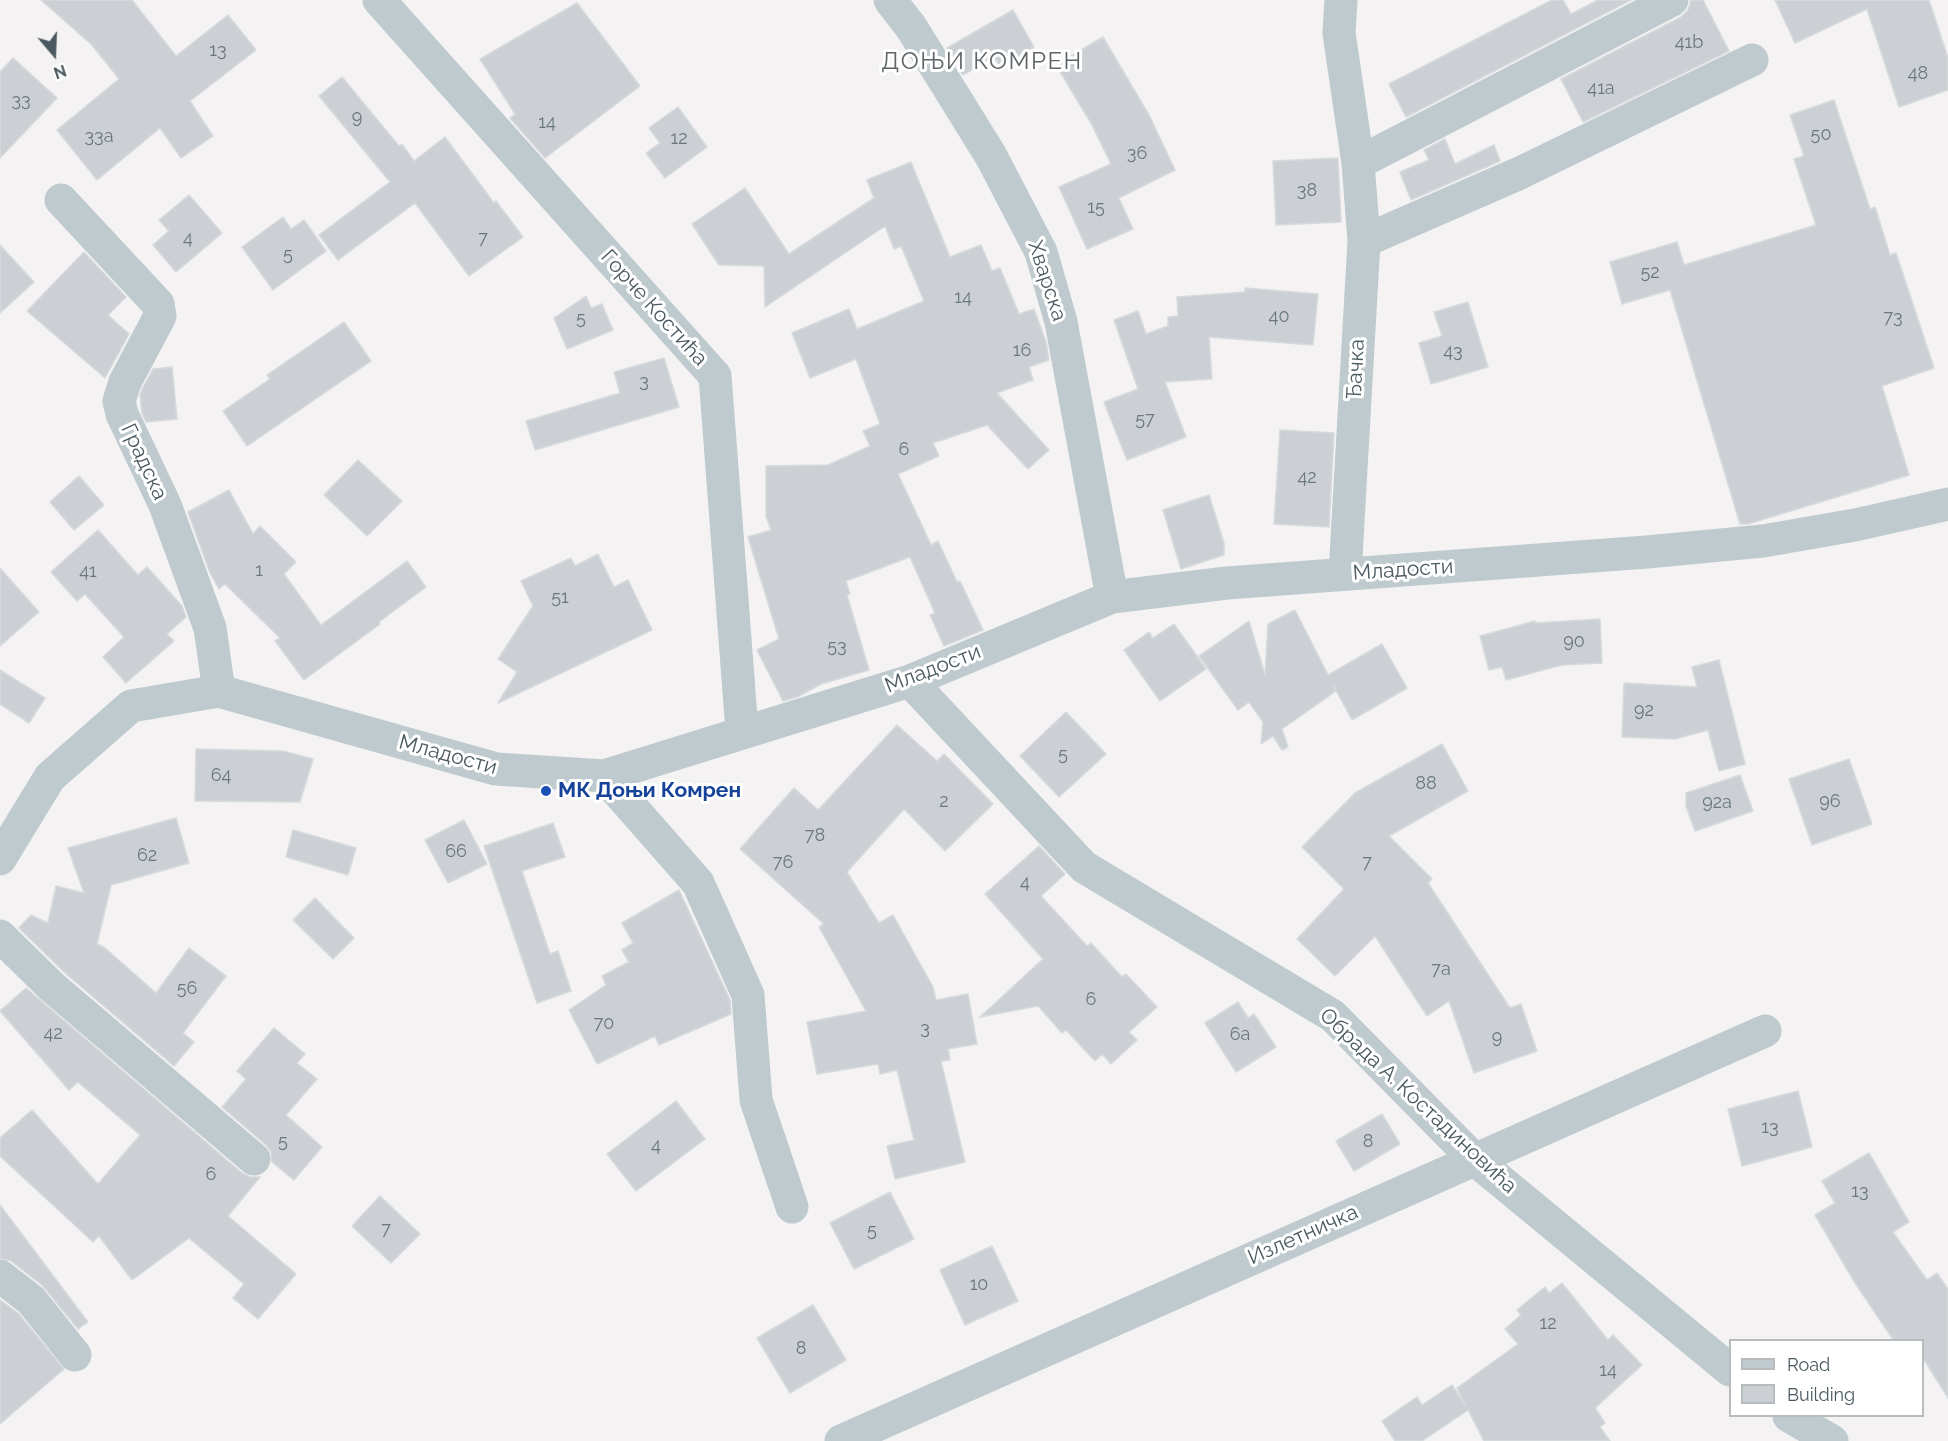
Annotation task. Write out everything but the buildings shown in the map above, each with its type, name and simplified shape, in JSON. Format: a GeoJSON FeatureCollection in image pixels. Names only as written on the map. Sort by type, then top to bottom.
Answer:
{"type":"FeatureCollection","features":[{"type":"Feature","properties":{"kind":"street","name":"Горче Костића"},"geometry":{"type":"LineString","coordinates":[[380,0],[715,376],[742,732]]}},
{"type":"Feature","properties":{"kind":"street","name":"Хварска"},"geometry":{"type":"LineString","coordinates":[[890,0],[911,27],[991,156],[1041,252],[1061,321],[1112,597]]}},
{"type":"Feature","properties":{"kind":"street","name":"Ђачка"},"geometry":{"type":"LineString","coordinates":[[1341,0],[1340,33],[1358,163],[1364,241],[1345,574]]}},
{"type":"Feature","properties":{"kind":"street"},"geometry":{"type":"LineString","coordinates":[[1358,163],[1672,0]]}},
{"type":"Feature","properties":{"kind":"street"},"geometry":{"type":"LineString","coordinates":[[1364,241],[1520,173],[1752,60]]}},
{"type":"Feature","properties":{"kind":"street","name":"Градска"},"geometry":{"type":"LineString","coordinates":[[62,200],[158,304],[160,316],[125,382],[119,401],[122,414],[165,505],[210,628],[219,691]]}},
{"type":"Feature","properties":{"kind":"street","name":"Младости"},"geometry":{"type":"LineString","coordinates":[[0,859],[50,777],[132,706],[219,691],[496,769],[604,776],[910,681],[1112,597],[1227,583],[1647,552],[1763,541],[1855,525],[1948,504]]}},
{"type":"Feature","properties":{"kind":"street","name":"Обрада А. Костадиновића"},"geometry":{"type":"LineString","coordinates":[[910,681],[1084,867],[1333,1016],[1474,1159],[1729,1368]]}},
{"type":"Feature","properties":{"kind":"street"},"geometry":{"type":"LineString","coordinates":[[604,776],[698,883],[748,995],[756,1100],[792,1207]]}},
{"type":"Feature","properties":{"kind":"street"},"geometry":{"type":"LineString","coordinates":[[0,936],[51,986],[254,1159]]}},
{"type":"Feature","properties":{"kind":"street","name":"Излетничка"},"geometry":{"type":"LineString","coordinates":[[842,1441],[1765,1031]]}},
{"type":"Feature","properties":{"kind":"street"},"geometry":{"type":"LineString","coordinates":[[0,1276],[31,1300],[75,1355]]}},
{"type":"Feature","properties":{"kind":"street"},"geometry":{"type":"LineString","coordinates":[[1790,1417],[1832,1441]]}},
{"type":"Feature","properties":{"kind":"place","name":"МК Доњи Комрен"},"geometry":{"type":"Point","coordinates":[546,791]}},
{"type":"Feature","properties":{"kind":"district","name":"ДОЊИ КОМРЕН"},"geometry":{"type":"Point","coordinates":[982,62]}}]}
